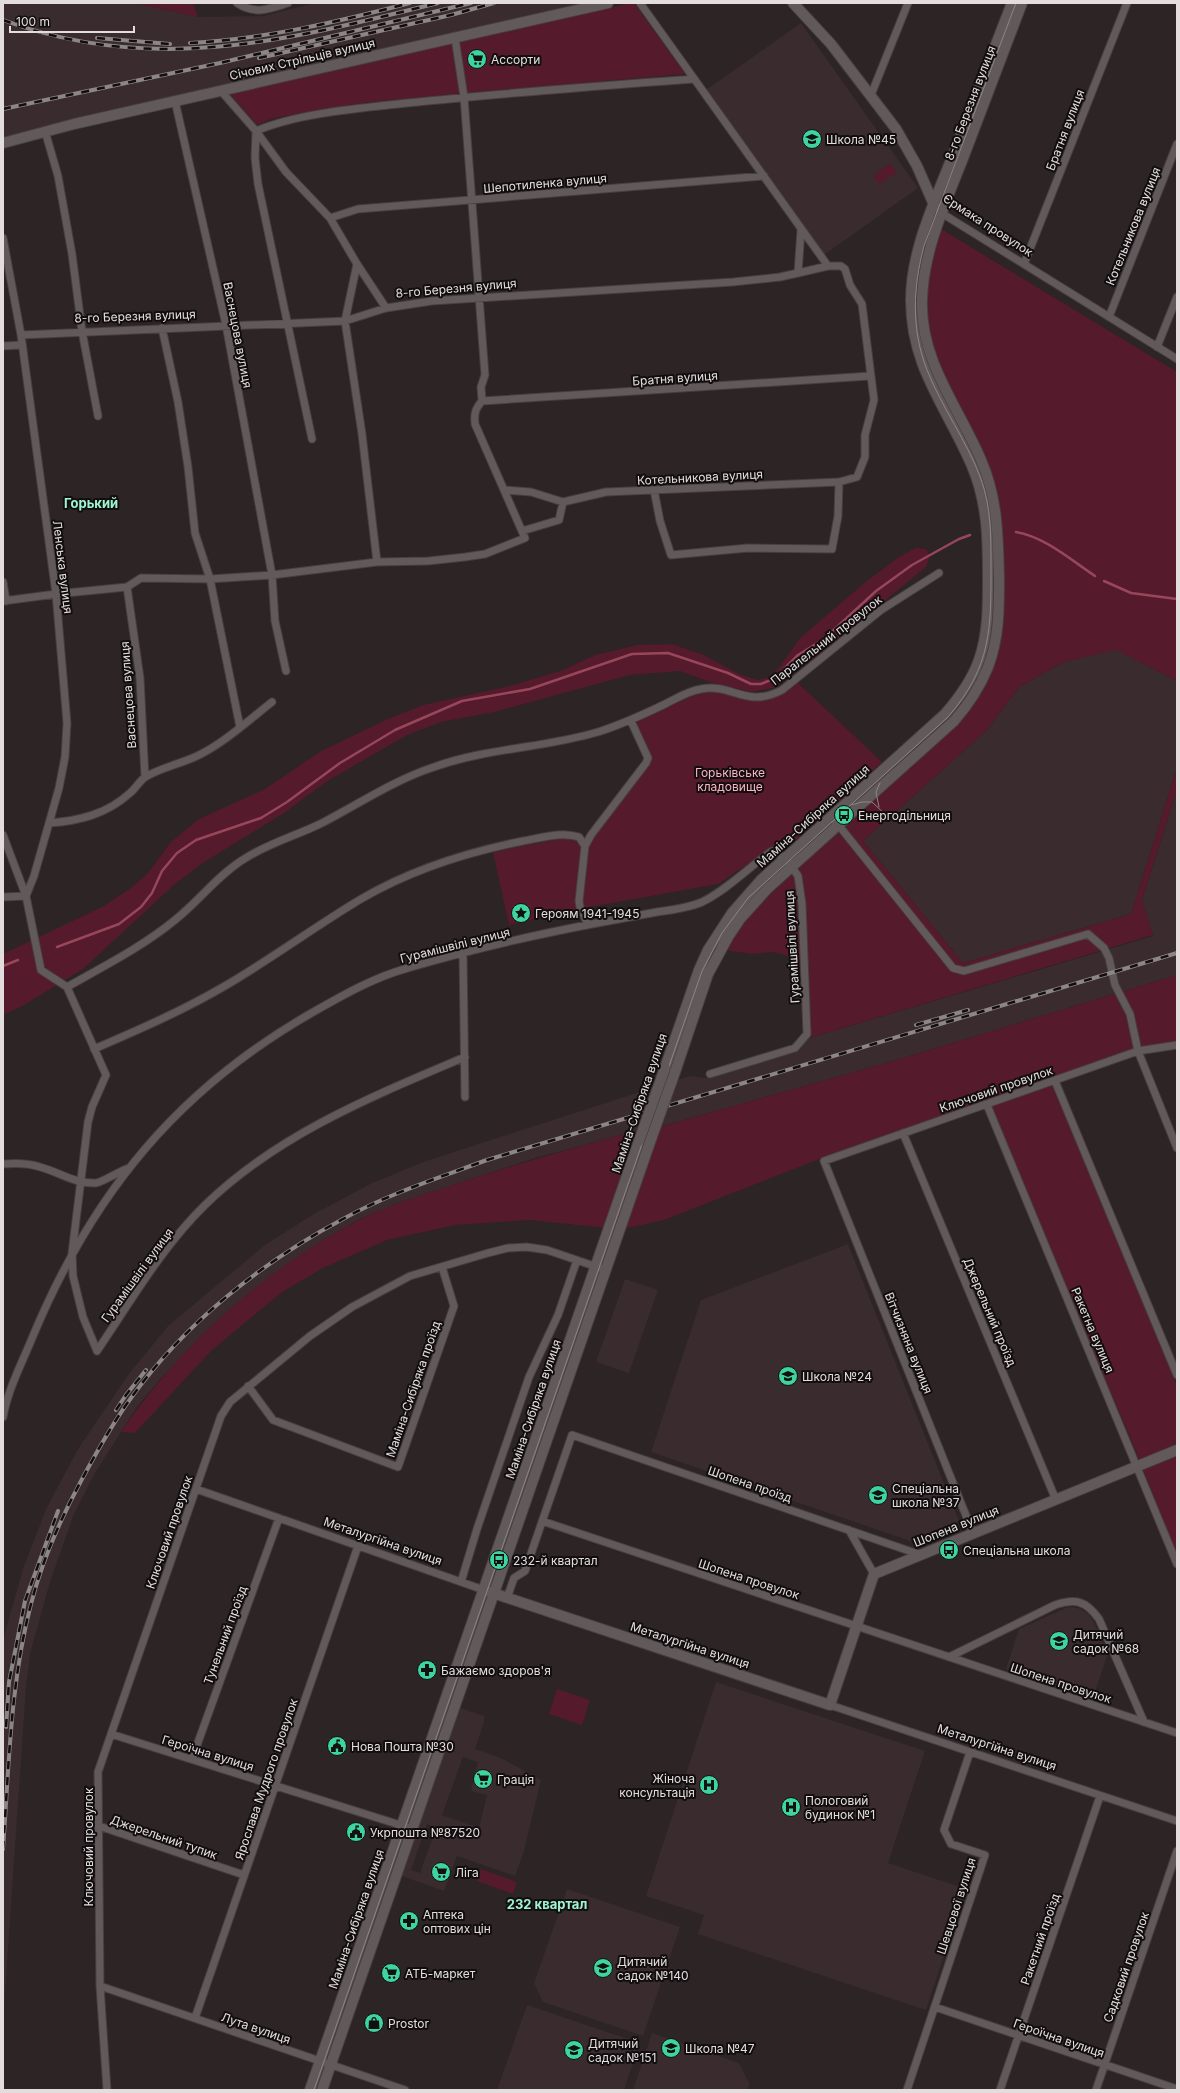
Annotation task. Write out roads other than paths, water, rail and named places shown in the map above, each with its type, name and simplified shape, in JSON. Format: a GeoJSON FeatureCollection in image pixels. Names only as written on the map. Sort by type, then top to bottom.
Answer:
{"type":"FeatureCollection","features":[{"type":"Feature","properties":{"kind":"main road","name":"Січових Стрільців вулиця"},"geometry":{"type":"LineString","coordinates":[[3,143],[176,101],[608,3]]}},
{"type":"Feature","properties":{"kind":"main road","name":"Єрмака провулок"},"geometry":{"type":"LineString","coordinates":[[793,3],[831,44],[872,95],[896,129],[914,160],[933,206],[943,214]]}},
{"type":"Feature","properties":{"kind":"main road","name":"8-го Березня вулиця"},"geometry":{"type":"LineString","coordinates":[[933,206],[1012,3]]}},
{"type":"Feature","properties":{"kind":"main road","name":"8-го Березня вулиця"},"geometry":{"type":"LineString","coordinates":[[943,214],[1022,3]]}},
{"type":"Feature","properties":{"kind":"main road","name":"Маміна-Сибіряка вулиця"},"geometry":{"type":"LineString","coordinates":[[310,2090],[691,990],[708,950],[723,925],[746,896],[945,714],[955,702],[975,669],[986,632],[988,538],[983,500],[970,463],[924,372],[913,328],[911,300],[914,272],[933,206]]}},
{"type":"Feature","properties":{"kind":"main road","name":"Маміна-Сибіряка вулиця"},"geometry":{"type":"LineString","coordinates":[[322,2090],[495,1594],[708,974],[732,931],[754,903],[792,866],[954,722],[974,696],[989,666],[997,634],[998,538],[994,497],[981,459],[934,368],[923,326],[922,300],[925,274],[931,249],[943,214]]}},
{"type":"Feature","properties":{"kind":"main road","name":"Шопена вулиця"},"geometry":{"type":"LineString","coordinates":[[874,1574],[1177,1450]]}},
{"type":"Feature","properties":{"kind":"main road"},"geometry":{"type":"LineString","coordinates":[[830,1706],[874,1574]]}},
{"type":"Feature","properties":{"kind":"main road","name":"Металургійна вулиця"},"geometry":{"type":"LineString","coordinates":[[484,1590],[830,1706]]}},
{"type":"Feature","properties":{"kind":"street"},"geometry":{"type":"LineString","coordinates":[[237,3],[246,9],[264,11],[288,3]]}},
{"type":"Feature","properties":{"kind":"street"},"geometry":{"type":"LineString","coordinates":[[640,3],[828,266],[841,266],[845,269],[850,285],[862,304],[870,364],[870,376]]}},
{"type":"Feature","properties":{"kind":"street"},"geometry":{"type":"LineString","coordinates":[[872,95],[908,3]]}},
{"type":"Feature","properties":{"kind":"street","name":"Братня вулиця"},"geometry":{"type":"LineString","coordinates":[[1024,264],[1127,3]]}},
{"type":"Feature","properties":{"kind":"street"},"geometry":{"type":"LineString","coordinates":[[3,582],[4,601],[127,587],[141,578],[210,579],[272,575],[377,562],[428,561],[485,554],[525,538],[475,424],[474,416],[476,407],[482,401],[481,387],[485,375],[464,98],[455,38]]}},
{"type":"Feature","properties":{"kind":"street"},"geometry":{"type":"LineString","coordinates":[[256,131],[275,122],[362,108],[694,78]]}},
{"type":"Feature","properties":{"kind":"street"},"geometry":{"type":"LineString","coordinates":[[221,91],[256,131],[286,172],[330,218],[357,264],[386,308]]}},
{"type":"Feature","properties":{"kind":"street","name":"Васнецова вулиця"},"geometry":{"type":"LineString","coordinates":[[176,101],[226,325],[272,575],[276,621],[286,671]]}},
{"type":"Feature","properties":{"kind":"street"},"geometry":{"type":"LineString","coordinates":[[256,131],[255,158],[258,184],[289,323],[312,440]]}},
{"type":"Feature","properties":{"kind":"street"},"geometry":{"type":"LineString","coordinates":[[45,132],[58,176],[72,254],[82,331],[98,416]]}},
{"type":"Feature","properties":{"kind":"street","name":"Котельникова вулиця"},"geometry":{"type":"LineString","coordinates":[[1109,317],[1177,144]]}},
{"type":"Feature","properties":{"kind":"street","name":"Шепотиленка вулиця"},"geometry":{"type":"LineString","coordinates":[[330,218],[358,209],[764,176]]}},
{"type":"Feature","properties":{"kind":"street","name":"Єрмака провулок"},"geometry":{"type":"LineString","coordinates":[[943,214],[1177,359]]}},
{"type":"Feature","properties":{"kind":"street"},"geometry":{"type":"LineString","coordinates":[[798,273],[802,230]]}},
{"type":"Feature","properties":{"kind":"street","name":"Ленська вулиця"},"geometry":{"type":"LineString","coordinates":[[3,238],[21,335],[56,594],[67,723],[65,757],[59,788],[26,896]]}},
{"type":"Feature","properties":{"kind":"street"},"geometry":{"type":"LineString","coordinates":[[357,264],[345,321],[362,434],[377,562]]}},
{"type":"Feature","properties":{"kind":"street","name":"8-го Березня вулиця"},"geometry":{"type":"LineString","coordinates":[[21,335],[82,331],[345,321],[386,308],[432,301],[733,282],[780,277],[828,266]]}},
{"type":"Feature","properties":{"kind":"street"},"geometry":{"type":"LineString","coordinates":[[1157,347],[1177,297]]}},
{"type":"Feature","properties":{"kind":"street"},"geometry":{"type":"LineString","coordinates":[[162,328],[178,402],[195,533],[210,579],[240,727]]}},
{"type":"Feature","properties":{"kind":"street"},"geometry":{"type":"LineString","coordinates":[[3,346],[22,345]]}},
{"type":"Feature","properties":{"kind":"street","name":"Братня вулиця"},"geometry":{"type":"LineString","coordinates":[[482,401],[870,376]]}},
{"type":"Feature","properties":{"kind":"street","name":"Котельникова вулиця"},"geometry":{"type":"LineString","coordinates":[[563,502],[606,492],[839,482],[857,477],[865,457],[865,435],[874,400],[874,392],[870,376]]}},
{"type":"Feature","properties":{"kind":"street"},"geometry":{"type":"LineString","coordinates":[[654,490],[660,521],[671,555],[748,548],[832,549],[838,516],[839,482]]}},
{"type":"Feature","properties":{"kind":"street"},"geometry":{"type":"LineString","coordinates":[[505,490],[531,492],[563,502],[559,520],[522,531]]}},
{"type":"Feature","properties":{"kind":"street","name":"Паралельний провулок"},"geometry":{"type":"LineString","coordinates":[[631,721],[690,692],[700,689],[712,688],[756,698],[769,697],[782,690],[881,610],[939,573]]}},
{"type":"Feature","properties":{"kind":"street","name":"Васнецова вулиця"},"geometry":{"type":"LineString","coordinates":[[127,587],[140,678],[145,777]]}},
{"type":"Feature","properties":{"kind":"street"},"geometry":{"type":"LineString","coordinates":[[49,823],[71,822],[92,816],[112,807],[130,794],[145,777],[201,754],[240,727],[272,702]]}},
{"type":"Feature","properties":{"kind":"street"},"geometry":{"type":"LineString","coordinates":[[3,835],[26,896],[41,970],[67,987],[153,937],[182,915],[229,869],[244,859],[320,823],[407,778],[433,767],[464,758],[565,741],[631,721],[648,758],[646,763],[591,835],[585,846],[579,901],[588,925]]}},
{"type":"Feature","properties":{"kind":"street"},"geometry":{"type":"LineString","coordinates":[[832,817],[953,968],[964,971],[1088,934],[1095,939],[1104,948],[1109,958],[1115,985],[1130,1014],[1138,1051],[1177,1148]]}},
{"type":"Feature","properties":{"kind":"street"},"geometry":{"type":"LineString","coordinates":[[94,1049],[144,1028],[198,1001],[362,899],[403,879],[470,854],[548,837],[569,834],[579,837],[585,846]]}},
{"type":"Feature","properties":{"kind":"street","name":"Гурамішвілі вулиця"},"geometry":{"type":"LineString","coordinates":[[3,1417],[10,1393],[48,1302],[72,1253],[129,1168],[165,1125],[191,1099],[223,1072],[260,1045],[350,991],[406,968],[463,953],[588,925],[687,907],[700,903],[711,897],[772,852],[786,858],[798,876],[802,904],[807,1034],[795,1048],[710,1074]]}},
{"type":"Feature","properties":{"kind":"street"},"geometry":{"type":"LineString","coordinates":[[3,897],[26,896]]}},
{"type":"Feature","properties":{"kind":"street"},"geometry":{"type":"LineString","coordinates":[[463,953],[465,1097]]}},
{"type":"Feature","properties":{"kind":"street","name":"Гурамішвілі вулиця"},"geometry":{"type":"LineString","coordinates":[[67,987],[106,1075],[92,1107],[88,1122],[72,1253],[76,1295],[97,1351],[154,1266],[178,1235],[205,1206],[242,1172],[334,1115],[357,1103],[464,1057]]}},
{"type":"Feature","properties":{"kind":"street","name":"Ключовий провулок"},"geometry":{"type":"LineString","coordinates":[[824,1161],[1138,1051],[1177,1045]]}},
{"type":"Feature","properties":{"kind":"street"},"geometry":{"type":"LineString","coordinates":[[1055,1081],[1177,1375]]}},
{"type":"Feature","properties":{"kind":"street","name":"Ракетна вулиця"},"geometry":{"type":"LineString","coordinates":[[987,1105],[1138,1466],[1177,1564]]}},
{"type":"Feature","properties":{"kind":"street","name":"Джерельний проїзд"},"geometry":{"type":"LineString","coordinates":[[903,1133],[1056,1500]]}},
{"type":"Feature","properties":{"kind":"street","name":"Вітчизняна вулиця"},"geometry":{"type":"LineString","coordinates":[[824,1161],[973,1533]]}},
{"type":"Feature","properties":{"kind":"street","name":"Гурамішвілі вулиця"},"geometry":{"type":"LineString","coordinates":[[3,1164],[26,1163],[40,1166],[80,1182],[97,1183],[119,1171],[129,1168]]}},
{"type":"Feature","properties":{"kind":"street","name":"Ключовий провулок"},"geometry":{"type":"LineString","coordinates":[[109,2089],[100,1986],[98,1772],[220,1416],[230,1402],[248,1386],[310,1336],[352,1307],[410,1276],[508,1248],[527,1247],[547,1250],[606,1270]]}},
{"type":"Feature","properties":{"kind":"street"},"geometry":{"type":"LineString","coordinates":[[461,1582],[477,1529],[529,1377],[558,1315],[577,1260]]}},
{"type":"Feature","properties":{"kind":"street","name":"Маміна-Сибіряка проїзд"},"geometry":{"type":"LineString","coordinates":[[248,1386],[273,1420],[398,1466],[454,1306],[442,1267]]}},
{"type":"Feature","properties":{"kind":"street","name":"Шопена проїзд"},"geometry":{"type":"LineString","coordinates":[[542,1521],[572,1435],[921,1555]]}},
{"type":"Feature","properties":{"kind":"street","name":"Металургійна вулиця"},"geometry":{"type":"LineString","coordinates":[[196,1489],[484,1590]]}},
{"type":"Feature","properties":{"kind":"street","name":"Тунельний проїзд"},"geometry":{"type":"LineString","coordinates":[[192,1759],[279,1518]]}},
{"type":"Feature","properties":{"kind":"street"},"geometry":{"type":"LineString","coordinates":[[507,1598],[514,1578],[525,1571],[542,1521]]}},
{"type":"Feature","properties":{"kind":"street","name":"Шопена провулок"},"geometry":{"type":"LineString","coordinates":[[542,1521],[1177,1733]]}},
{"type":"Feature","properties":{"kind":"street"},"geometry":{"type":"LineString","coordinates":[[849,1530],[874,1574]]}},
{"type":"Feature","properties":{"kind":"street","name":"Ярослава Мудрого провулок"},"geometry":{"type":"LineString","coordinates":[[195,2018],[358,1546]]}},
{"type":"Feature","properties":{"kind":"street","name":"Шопена провулок"},"geometry":{"type":"LineString","coordinates":[[949,1657],[1055,1605],[1068,1601],[1080,1602],[1092,1608],[1099,1619],[1144,1722]]}},
{"type":"Feature","properties":{"kind":"street","name":"Металургійна вулиця"},"geometry":{"type":"LineString","coordinates":[[830,1706],[1177,1821]]}},
{"type":"Feature","properties":{"kind":"street","name":"Героїчна вулиця"},"geometry":{"type":"LineString","coordinates":[[111,1734],[413,1829]]}},
{"type":"Feature","properties":{"kind":"street","name":"Шевцової вулиця"},"geometry":{"type":"LineString","coordinates":[[907,2090],[985,1855],[951,1844],[944,1830],[970,1752]]}},
{"type":"Feature","properties":{"kind":"street","name":"Ракетний проїзд"},"geometry":{"type":"LineString","coordinates":[[1000,2090],[1100,1796]]}},
{"type":"Feature","properties":{"kind":"street","name":"Джерельний тупик"},"geometry":{"type":"LineString","coordinates":[[99,1826],[244,1876]]}},
{"type":"Feature","properties":{"kind":"street","name":"Садковий провулок"},"geometry":{"type":"LineString","coordinates":[[1096,2090],[1177,1850]]}},
{"type":"Feature","properties":{"kind":"street","name":"Лута вулиця"},"geometry":{"type":"LineString","coordinates":[[100,1986],[406,2090]]}},
{"type":"Feature","properties":{"kind":"street","name":"Героїчна вулиця"},"geometry":{"type":"LineString","coordinates":[[934,2007],[1177,2089]]}},
{"type":"Feature","properties":{"kind":"waterway"},"geometry":{"type":"LineString","coordinates":[[1016,532],[1047,544],[1095,576]]}},
{"type":"Feature","properties":{"kind":"waterway"},"geometry":{"type":"LineString","coordinates":[[57,947],[119,924],[141,907],[152,893],[162,871],[177,853],[196,840],[261,818],[287,802],[340,763],[395,730],[462,701],[530,689],[632,654],[668,653],[728,673],[751,684],[761,684],[775,678],[798,655],[824,639],[876,591],[912,565],[959,539],[970,535]]}},
{"type":"Feature","properties":{"kind":"waterway"},"geometry":{"type":"LineString","coordinates":[[1104,581],[1131,593],[1177,599]]}},
{"type":"Feature","properties":{"kind":"waterway"},"geometry":{"type":"LineString","coordinates":[[3,966],[18,960]]}},
{"type":"Feature","properties":{"kind":"tram line"},"geometry":{"type":"LineString","coordinates":[[314,2090],[702,971],[722,933],[748,898],[948,717],[973,681],[981,663],[989,627],[991,588],[991,543],[987,500],[975,465],[927,370],[918,339],[915,308],[920,262],[924,246],[1016,3]]}},
{"type":"Feature","properties":{"kind":"tram line"},"geometry":{"type":"LineString","coordinates":[[879,807],[876,792],[880,783]]}},
{"type":"Feature","properties":{"kind":"tram line"},"geometry":{"type":"LineString","coordinates":[[851,805],[862,802],[872,802],[889,818]]}},
{"type":"Feature","properties":{"kind":"railway"},"geometry":{"type":"LineString","coordinates":[[190,43],[246,38],[301,29],[410,3]]}},
{"type":"Feature","properties":{"kind":"railway"},"geometry":{"type":"LineString","coordinates":[[3,20],[59,37],[113,46],[167,49],[221,46],[274,39],[383,17],[438,3]]}},
{"type":"Feature","properties":{"kind":"railway"},"geometry":{"type":"LineString","coordinates":[[3,109],[220,63],[471,3]]}},
{"type":"Feature","properties":{"kind":"railway"},"geometry":{"type":"LineString","coordinates":[[259,58],[451,15],[494,3]]}},
{"type":"Feature","properties":{"kind":"railway"},"geometry":{"type":"LineString","coordinates":[[97,38],[170,44]]}},
{"type":"Feature","properties":{"kind":"railway"},"geometry":{"type":"LineString","coordinates":[[3,1849],[14,1695],[24,1634],[35,1588],[46,1556],[81,1481],[98,1449],[124,1408],[152,1371],[176,1344],[227,1296],[283,1255],[313,1236],[360,1210],[414,1187],[487,1160],[1177,953]]}},
{"type":"Feature","properties":{"kind":"railway"},"geometry":{"type":"LineString","coordinates":[[916,1025],[968,1010]]}},
{"type":"Feature","properties":{"kind":"railway"},"geometry":{"type":"LineString","coordinates":[[116,1410],[146,1370]]}},
{"type":"Feature","properties":{"kind":"railway"},"geometry":{"type":"LineString","coordinates":[[6,1727],[9,1682],[25,1601],[58,1511]]}},
{"type":"Feature","properties":{"kind":"place","name":"Ассорти"},"geometry":{"type":"Point","coordinates":[477,59]}},
{"type":"Feature","properties":{"kind":"place","name":"Школа №45"},"geometry":{"type":"Point","coordinates":[812,139]}},
{"type":"Feature","properties":{"kind":"place","name":"Енергодільниця"},"geometry":{"type":"Point","coordinates":[844,815]}},
{"type":"Feature","properties":{"kind":"place","name":"Героям 1941-1945"},"geometry":{"type":"Point","coordinates":[521,913]}},
{"type":"Feature","properties":{"kind":"place","name":"Школа №24"},"geometry":{"type":"Point","coordinates":[788,1376]}},
{"type":"Feature","properties":{"kind":"place","name":"Спеціальна школа №37"},"geometry":{"type":"Point","coordinates":[878,1495]}},
{"type":"Feature","properties":{"kind":"place","name":"Спеціальна школа"},"geometry":{"type":"Point","coordinates":[949,1550]}},
{"type":"Feature","properties":{"kind":"place","name":"232-й квартал"},"geometry":{"type":"Point","coordinates":[499,1560]}},
{"type":"Feature","properties":{"kind":"place","name":"Дитячий садок №68"},"geometry":{"type":"Point","coordinates":[1059,1641]}},
{"type":"Feature","properties":{"kind":"place","name":"Бажаємо здоров'я"},"geometry":{"type":"Point","coordinates":[427,1670]}},
{"type":"Feature","properties":{"kind":"place","name":"Нова Пошта №30"},"geometry":{"type":"Point","coordinates":[337,1746]}},
{"type":"Feature","properties":{"kind":"place","name":"Грація"},"geometry":{"type":"Point","coordinates":[483,1779]}},
{"type":"Feature","properties":{"kind":"place","name":"Жіноча консультація"},"geometry":{"type":"Point","coordinates":[709,1785]}},
{"type":"Feature","properties":{"kind":"place","name":"Пологовий будинок №1"},"geometry":{"type":"Point","coordinates":[791,1807]}},
{"type":"Feature","properties":{"kind":"place","name":"Укрпошта №87520"},"geometry":{"type":"Point","coordinates":[356,1832]}},
{"type":"Feature","properties":{"kind":"place","name":"Ліга"},"geometry":{"type":"Point","coordinates":[441,1872]}},
{"type":"Feature","properties":{"kind":"place","name":"Аптека оптових цін"},"geometry":{"type":"Point","coordinates":[409,1921]}},
{"type":"Feature","properties":{"kind":"place","name":"Дитячий садок №140"},"geometry":{"type":"Point","coordinates":[603,1968]}},
{"type":"Feature","properties":{"kind":"place","name":"АТБ-маркет"},"geometry":{"type":"Point","coordinates":[391,1973]}},
{"type":"Feature","properties":{"kind":"place","name":"Prostor"},"geometry":{"type":"Point","coordinates":[374,2023]}},
{"type":"Feature","properties":{"kind":"place","name":"Школа №47"},"geometry":{"type":"Point","coordinates":[671,2048]}},
{"type":"Feature","properties":{"kind":"place","name":"Дитячий садок №151"},"geometry":{"type":"Point","coordinates":[574,2050]}},
{"type":"Feature","properties":{"kind":"district","name":"Горький"},"geometry":{"type":"Point","coordinates":[91,503]}},
{"type":"Feature","properties":{"kind":"district","name":"232 квартал"},"geometry":{"type":"Point","coordinates":[547,1904]}},
{"type":"Feature","properties":{"kind":"park label","name":"Горьківське кладовище"},"geometry":{"type":"Point","coordinates":[730,779]}}]}
